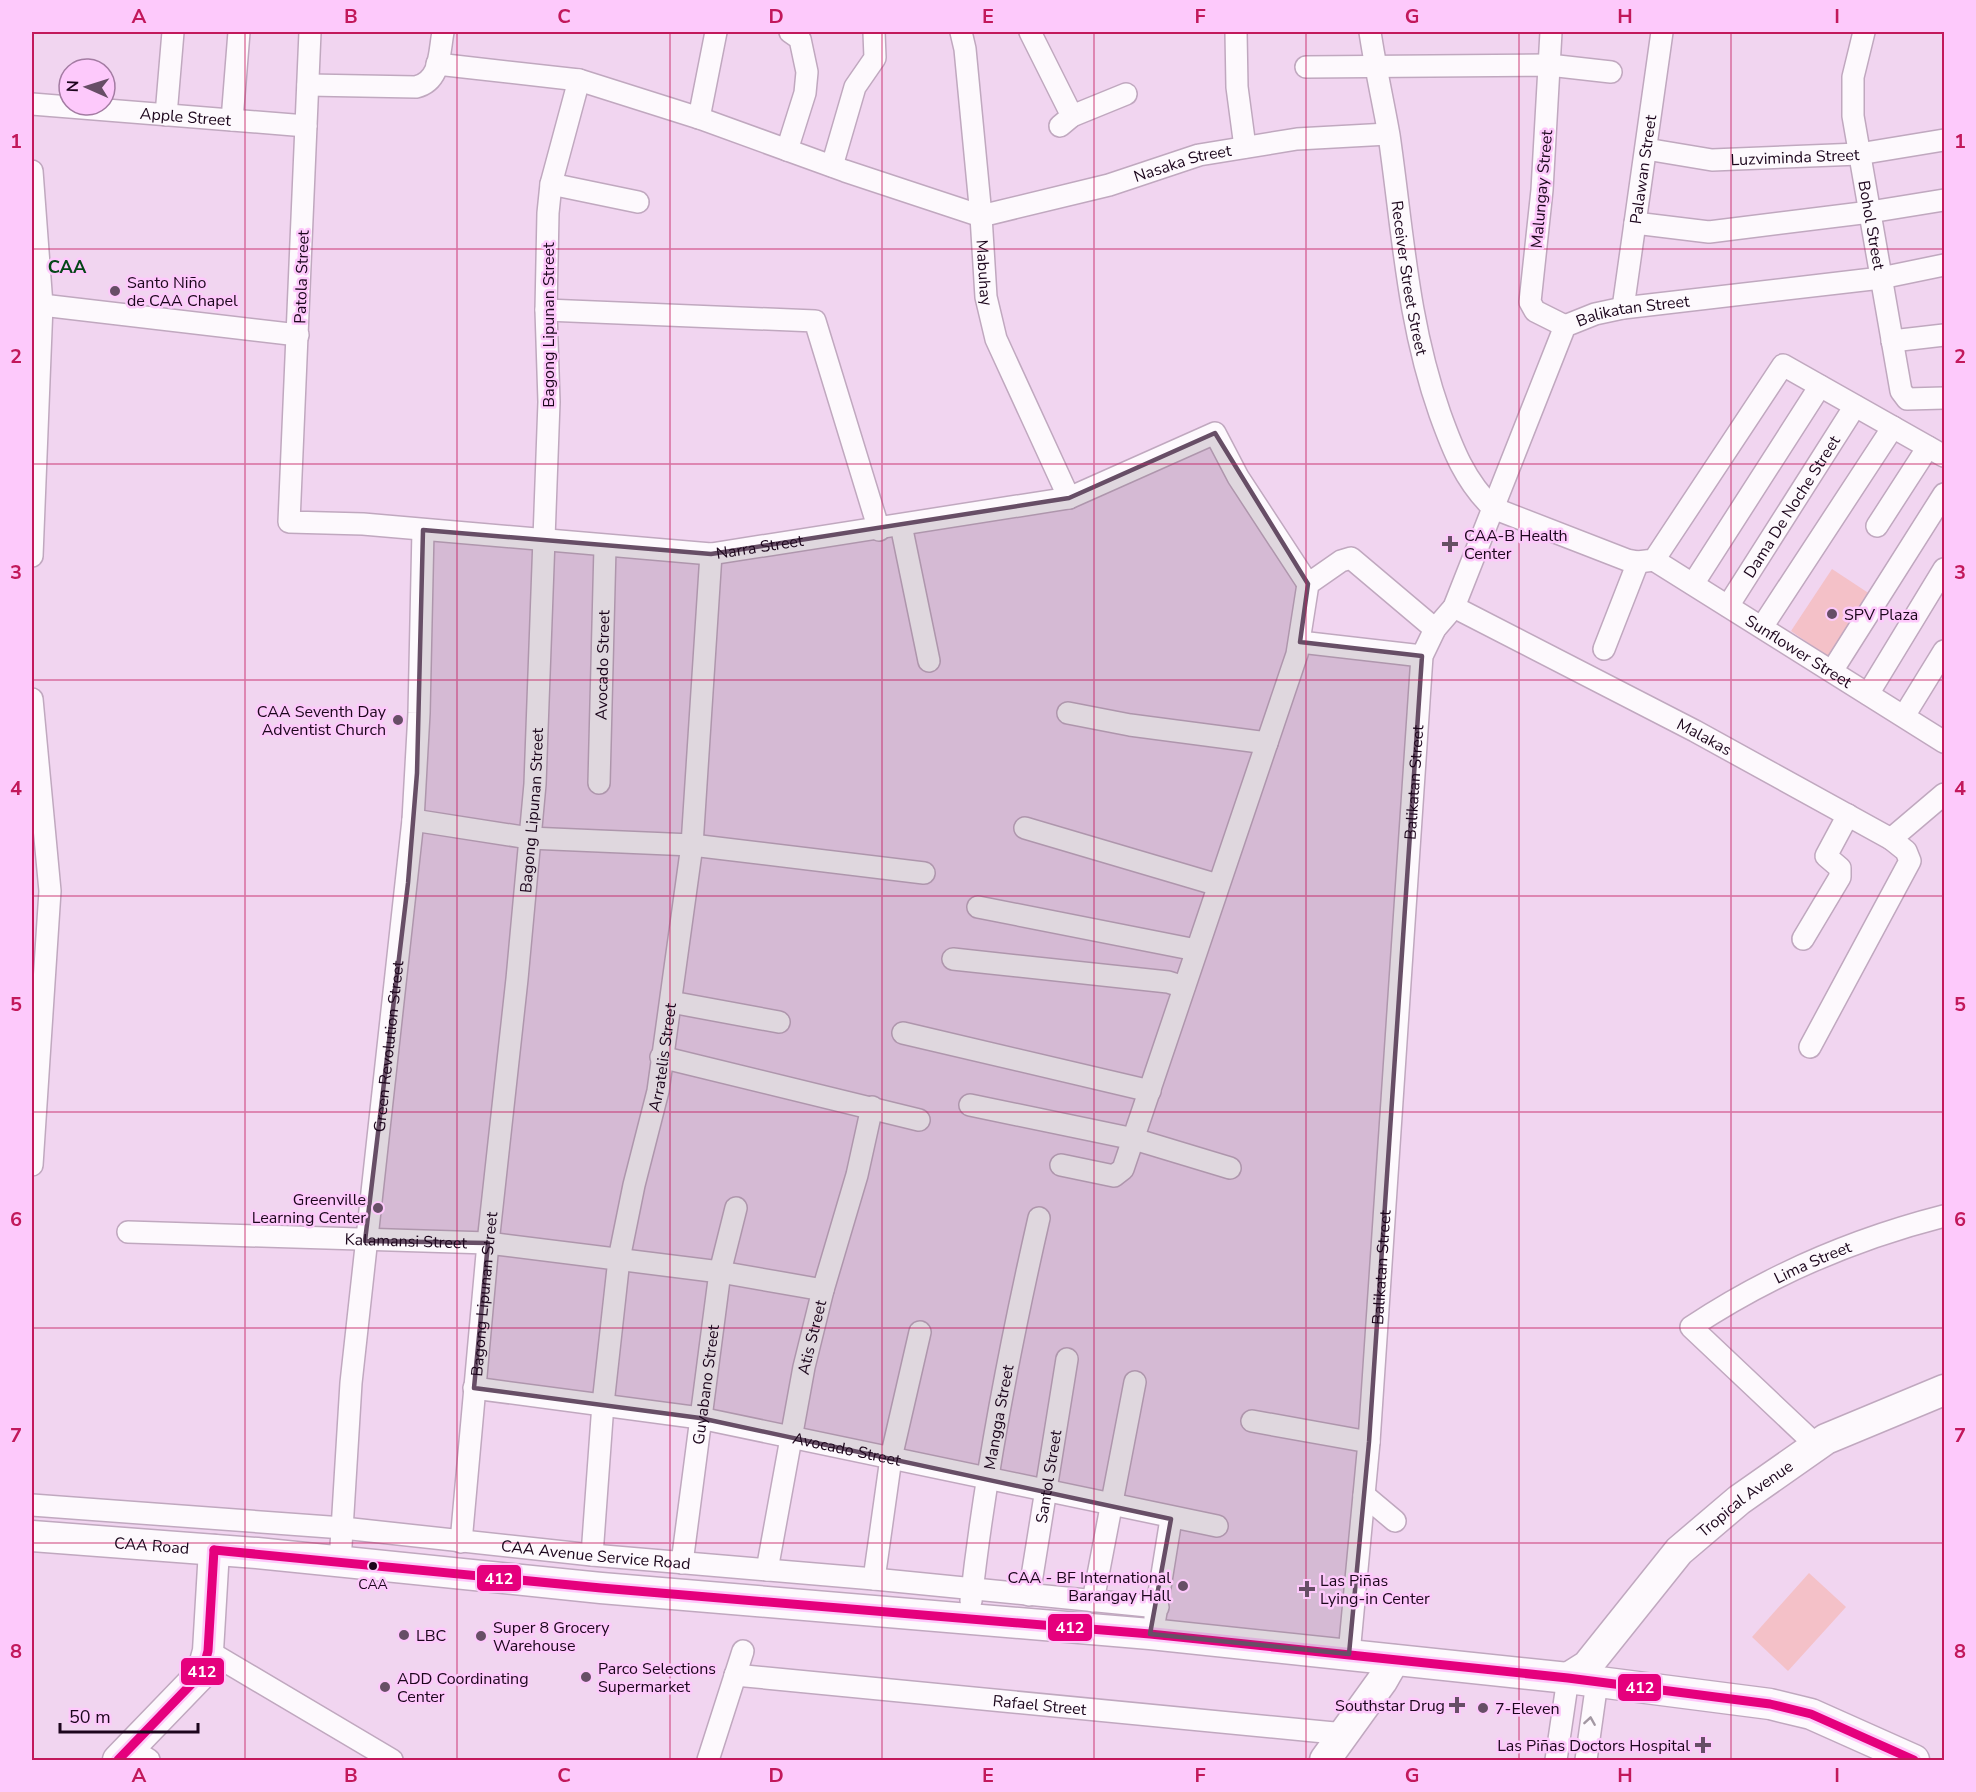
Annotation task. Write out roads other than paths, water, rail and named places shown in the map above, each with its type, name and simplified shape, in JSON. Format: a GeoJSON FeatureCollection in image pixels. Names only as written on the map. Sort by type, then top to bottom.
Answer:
{"type":"FeatureCollection","features":[{"type":"Feature","properties":{"kind":"main road","name":"Tropical Avenue"},"geometry":{"type":"LineString","coordinates":[[1584,1675],[1679,1551],[1739,1500],[1816,1445],[1853,1425],[1944,1390]]}},
{"type":"Feature","properties":{"kind":"main road","name":"CAA Road"},"geometry":{"type":"LineString","coordinates":[[32,1536],[214,1550],[650,1592],[970,1603],[1154,1620],[1349,1654],[1394,1660],[1584,1675],[1770,1704],[1811,1714],[1914,1761]]}},
{"type":"Feature","properties":{"kind":"main road"},"geometry":{"type":"LineString","coordinates":[[132,1756],[202,1673],[208,1651],[214,1550]]}},
{"type":"Feature","properties":{"kind":"main road"},"geometry":{"type":"LineString","coordinates":[[1325,1761],[1382,1681],[1394,1660]]}},
{"type":"Feature","properties":{"kind":"street"},"geometry":{"type":"LineString","coordinates":[[166,115],[173,32]]}},
{"type":"Feature","properties":{"kind":"street"},"geometry":{"type":"LineString","coordinates":[[232,120],[239,32]]}},
{"type":"Feature","properties":{"kind":"street","name":"Patola Street"},"geometry":{"type":"LineString","coordinates":[[289,522],[310,32]]}},
{"type":"Feature","properties":{"kind":"street"},"geometry":{"type":"LineString","coordinates":[[308,85],[416,87],[433,79],[443,32]]}},
{"type":"Feature","properties":{"kind":"street"},"geometry":{"type":"LineString","coordinates":[[699,118],[716,32]]}},
{"type":"Feature","properties":{"kind":"street"},"geometry":{"type":"LineString","coordinates":[[787,150],[805,93],[807,72],[800,39],[790,32]]}},
{"type":"Feature","properties":{"kind":"street"},"geometry":{"type":"LineString","coordinates":[[832,166],[855,87],[875,58],[874,32]]}},
{"type":"Feature","properties":{"kind":"street","name":"Mabuhay"},"geometry":{"type":"LineString","coordinates":[[961,32],[965,49],[981,216],[986,297],[996,339],[1069,498]]}},
{"type":"Feature","properties":{"kind":"street"},"geometry":{"type":"LineString","coordinates":[[1030,32],[1066,121],[1126,94]]}},
{"type":"Feature","properties":{"kind":"street"},"geometry":{"type":"LineString","coordinates":[[1236,32],[1237,87],[1245,147]]}},
{"type":"Feature","properties":{"kind":"street","name":"Receiver Street Street"},"geometry":{"type":"LineString","coordinates":[[1370,32],[1388,134],[1410,306],[1426,373],[1455,457],[1477,493],[1493,508]]}},
{"type":"Feature","properties":{"kind":"street","name":"Malungay Street"},"geometry":{"type":"LineString","coordinates":[[1551,32],[1542,190],[1530,302],[1535,311],[1565,326]]}},
{"type":"Feature","properties":{"kind":"street","name":"Palawan Street"},"geometry":{"type":"LineString","coordinates":[[1623,308],[1662,32]]}},
{"type":"Feature","properties":{"kind":"street","name":"Bohol Street"},"geometry":{"type":"LineString","coordinates":[[1864,32],[1853,76],[1853,116],[1903,396],[1907,399],[1944,398]]}},
{"type":"Feature","properties":{"kind":"street"},"geometry":{"type":"LineString","coordinates":[[437,64],[579,80],[699,118],[981,216]]}},
{"type":"Feature","properties":{"kind":"street"},"geometry":{"type":"LineString","coordinates":[[1306,67],[1549,65],[1611,72]]}},
{"type":"Feature","properties":{"kind":"street","name":"Bagong Lipunan Street"},"geometry":{"type":"LineString","coordinates":[[461,1542],[488,1243],[518,979],[539,709],[549,402],[546,310],[548,213],[551,184],[579,80]]}},
{"type":"Feature","properties":{"kind":"street","name":"Apple Street"},"geometry":{"type":"LineString","coordinates":[[32,104],[306,126]]}},
{"type":"Feature","properties":{"kind":"street","name":"Nasaka Street"},"geometry":{"type":"LineString","coordinates":[[981,216],[1109,185],[1199,155],[1297,139],[1388,134]]}},
{"type":"Feature","properties":{"kind":"street","name":"Luzviminda Street"},"geometry":{"type":"LineString","coordinates":[[1646,149],[1712,160],[1859,154],[1944,140]]}},
{"type":"Feature","properties":{"kind":"street"},"geometry":{"type":"LineString","coordinates":[[32,171],[42,305],[32,556]]}},
{"type":"Feature","properties":{"kind":"street"},"geometry":{"type":"LineString","coordinates":[[551,184],[638,202]]}},
{"type":"Feature","properties":{"kind":"street"},"geometry":{"type":"LineString","coordinates":[[1635,223],[1709,232],[1870,212],[1944,200]]}},
{"type":"Feature","properties":{"kind":"street","name":"Balikatan Street"},"geometry":{"type":"LineString","coordinates":[[1349,1654],[1369,1443],[1422,656],[1435,629],[1454,607],[1565,326],[1595,314],[1623,308],[1881,278],[1944,265]]}},
{"type":"Feature","properties":{"kind":"street"},"geometry":{"type":"LineString","coordinates":[[42,305],[298,335]]}},
{"type":"Feature","properties":{"kind":"street"},"geometry":{"type":"LineString","coordinates":[[546,310],[665,317],[796,318],[815,321],[879,530]]}},
{"type":"Feature","properties":{"kind":"street"},"geometry":{"type":"LineString","coordinates":[[1892,341],[1944,335]]}},
{"type":"Feature","properties":{"kind":"street"},"geometry":{"type":"LineString","coordinates":[[1604,649],[1646,561],[1783,365],[1936,451],[1877,526]]}},
{"type":"Feature","properties":{"kind":"street"},"geometry":{"type":"LineString","coordinates":[[1693,584],[1820,386]]}},
{"type":"Feature","properties":{"kind":"street","name":"Dama De Noche Street"},"geometry":{"type":"LineString","coordinates":[[1728,606],[1855,406]]}},
{"type":"Feature","properties":{"kind":"street"},"geometry":{"type":"LineString","coordinates":[[1762,627],[1893,428]]}},
{"type":"Feature","properties":{"kind":"street","name":"Narra Street"},"geometry":{"type":"LineString","coordinates":[[289,522],[363,524],[544,538],[605,547],[711,554],[879,530],[1069,498],[1215,433],[1238,477],[1308,584]]}},
{"type":"Feature","properties":{"kind":"street"},"geometry":{"type":"LineString","coordinates":[[1832,671],[1944,494]]}},
{"type":"Feature","properties":{"kind":"street","name":"Sunflower Street"},"geometry":{"type":"LineString","coordinates":[[1493,508],[1646,561],[1693,584],[1904,716],[1943,736]]}},
{"type":"Feature","properties":{"kind":"street"},"geometry":{"type":"LineString","coordinates":[[901,525],[929,661]]}},
{"type":"Feature","properties":{"kind":"street","name":"Green Revolution Street"},"geometry":{"type":"LineString","coordinates":[[340,1562],[351,1383],[413,820],[419,713],[423,530]]}},
{"type":"Feature","properties":{"kind":"street","name":"Avocado Street"},"geometry":{"type":"LineString","coordinates":[[598,783],[605,547]]}},
{"type":"Feature","properties":{"kind":"street","name":"Arratelis Street"},"geometry":{"type":"LineString","coordinates":[[592,1555],[603,1404],[619,1259],[634,1185],[658,1091],[692,845],[711,554]]}},
{"type":"Feature","properties":{"kind":"street"},"geometry":{"type":"LineString","coordinates":[[1061,1165],[1114,1176],[1123,1169],[1300,642],[1302,609],[1308,584],[1341,561],[1351,558],[1435,629]]}},
{"type":"Feature","properties":{"kind":"street"},"geometry":{"type":"LineString","coordinates":[[1868,694],[1944,569]]}},
{"type":"Feature","properties":{"kind":"street","name":"Malakas"},"geometry":{"type":"LineString","coordinates":[[1454,607],[1695,731],[1891,839]]}},
{"type":"Feature","properties":{"kind":"street"},"geometry":{"type":"LineString","coordinates":[[1300,642],[1422,656]]}},
{"type":"Feature","properties":{"kind":"street"},"geometry":{"type":"LineString","coordinates":[[1904,716],[1944,651]]}},
{"type":"Feature","properties":{"kind":"street"},"geometry":{"type":"LineString","coordinates":[[32,699],[50,891],[32,1165]]}},
{"type":"Feature","properties":{"kind":"street"},"geometry":{"type":"LineString","coordinates":[[1068,713],[1130,725],[1267,743]]}},
{"type":"Feature","properties":{"kind":"street"},"geometry":{"type":"LineString","coordinates":[[1809,1047],[1910,861],[1906,851],[1891,839],[1944,794]]}},
{"type":"Feature","properties":{"kind":"street"},"geometry":{"type":"LineString","coordinates":[[1803,939],[1840,877],[1840,868],[1826,856],[1848,815]]}},
{"type":"Feature","properties":{"kind":"street"},"geometry":{"type":"LineString","coordinates":[[413,820],[529,838],[692,845],[924,873]]}},
{"type":"Feature","properties":{"kind":"street"},"geometry":{"type":"LineString","coordinates":[[1025,828],[1218,885]]}},
{"type":"Feature","properties":{"kind":"street"},"geometry":{"type":"LineString","coordinates":[[978,907],[1196,950]]}},
{"type":"Feature","properties":{"kind":"street"},"geometry":{"type":"LineString","coordinates":[[953,959],[1168,982],[1184,987]]}},
{"type":"Feature","properties":{"kind":"street"},"geometry":{"type":"LineString","coordinates":[[671,1002],[779,1022]]}},
{"type":"Feature","properties":{"kind":"street"},"geometry":{"type":"LineString","coordinates":[[903,1033],[1150,1090]]}},
{"type":"Feature","properties":{"kind":"street"},"geometry":{"type":"LineString","coordinates":[[661,1058],[919,1120]]}},
{"type":"Feature","properties":{"kind":"street"},"geometry":{"type":"LineString","coordinates":[[970,1105],[1134,1139],[1230,1168]]}},
{"type":"Feature","properties":{"kind":"street","name":"Atis Street"},"geometry":{"type":"LineString","coordinates":[[766,1570],[789,1439],[823,1290],[858,1175],[872,1107]]}},
{"type":"Feature","properties":{"kind":"street","name":"Guyabano Street"},"geometry":{"type":"LineString","coordinates":[[682,1563],[720,1272],[736,1208]]}},
{"type":"Feature","properties":{"kind":"street","name":"Lima Street"},"geometry":{"type":"LineString","coordinates":[[1816,1445],[1690,1327],[1723,1306],[1802,1266],[1869,1238],[1944,1216]]}},
{"type":"Feature","properties":{"kind":"street","name":"Mangga Street"},"geometry":{"type":"LineString","coordinates":[[970,1603],[986,1478],[1010,1347],[1039,1218]]}},
{"type":"Feature","properties":{"kind":"street","name":"Kalamansi Street"},"geometry":{"type":"LineString","coordinates":[[128,1232],[488,1243],[720,1272],[823,1290]]}},
{"type":"Feature","properties":{"kind":"street"},"geometry":{"type":"LineString","coordinates":[[874,1579],[891,1458],[920,1332]]}},
{"type":"Feature","properties":{"kind":"street","name":"Santol Street"},"geometry":{"type":"LineString","coordinates":[[1029,1595],[1067,1359]]}},
{"type":"Feature","properties":{"kind":"street"},"geometry":{"type":"LineString","coordinates":[[1093,1601],[1135,1382]]}},
{"type":"Feature","properties":{"kind":"street","name":"Avocado Street"},"geometry":{"type":"LineString","coordinates":[[474,1388],[700,1418],[789,1439],[1217,1526]]}},
{"type":"Feature","properties":{"kind":"street"},"geometry":{"type":"LineString","coordinates":[[1252,1420],[1369,1443]]}},
{"type":"Feature","properties":{"kind":"street"},"geometry":{"type":"LineString","coordinates":[[1364,1495],[1395,1521]]}},
{"type":"Feature","properties":{"kind":"street","name":"CAA Avenue Service Road"},"geometry":{"type":"LineString","coordinates":[[32,1505],[343,1528],[592,1555],[874,1579],[970,1603],[1029,1595],[1093,1601],[1154,1620]]}},
{"type":"Feature","properties":{"kind":"street"},"geometry":{"type":"LineString","coordinates":[[1154,1620],[1171,1518]]}},
{"type":"Feature","properties":{"kind":"street"},"geometry":{"type":"LineString","coordinates":[[208,1651],[392,1761]]}},
{"type":"Feature","properties":{"kind":"street"},"geometry":{"type":"LineString","coordinates":[[708,1761],[743,1651]]}},
{"type":"Feature","properties":{"kind":"street","name":"Rafael Street"},"geometry":{"type":"LineString","coordinates":[[735,1675],[1345,1734]]}},
{"type":"Feature","properties":{"kind":"street"},"geometry":{"type":"LineString","coordinates":[[1556,1761],[1584,1675]]}},
{"type":"Feature","properties":{"kind":"street"},"geometry":{"type":"LineString","coordinates":[[1584,1675],[1586,1761]]}},
{"type":"Feature","properties":{"kind":"place","name":"Santo Niño de CAA Chapel"},"geometry":{"type":"Point","coordinates":[115,291]}},
{"type":"Feature","properties":{"kind":"place","name":"CAA-B Health Center"},"geometry":{"type":"Point","coordinates":[1450,544]}},
{"type":"Feature","properties":{"kind":"place","name":"SPV Plaza"},"geometry":{"type":"Point","coordinates":[1832,614]}},
{"type":"Feature","properties":{"kind":"place","name":"CAA Seventh Day Adventist Church"},"geometry":{"type":"Point","coordinates":[398,720]}},
{"type":"Feature","properties":{"kind":"place","name":"Greenville Learning Center"},"geometry":{"type":"Point","coordinates":[378,1208]}},
{"type":"Feature","properties":{"kind":"place","name":"CAA"},"geometry":{"type":"Point","coordinates":[373,1566]}},
{"type":"Feature","properties":{"kind":"place","name":"CAA - BF International Barangay Hall"},"geometry":{"type":"Point","coordinates":[1183,1586]}},
{"type":"Feature","properties":{"kind":"place","name":"Las Piñas Lying-in Center"},"geometry":{"type":"Point","coordinates":[1307,1589]}},
{"type":"Feature","properties":{"kind":"place","name":"LBC"},"geometry":{"type":"Point","coordinates":[404,1635]}},
{"type":"Feature","properties":{"kind":"place","name":"Super 8 Grocery Warehouse"},"geometry":{"type":"Point","coordinates":[481,1636]}},
{"type":"Feature","properties":{"kind":"place","name":"Parco Selections Supermarket"},"geometry":{"type":"Point","coordinates":[586,1677]}},
{"type":"Feature","properties":{"kind":"place","name":"ADD Coordinating Center"},"geometry":{"type":"Point","coordinates":[385,1687]}},
{"type":"Feature","properties":{"kind":"place","name":"Southstar Drug"},"geometry":{"type":"Point","coordinates":[1457,1705]}},
{"type":"Feature","properties":{"kind":"place","name":"7-Eleven"},"geometry":{"type":"Point","coordinates":[1483,1708]}},
{"type":"Feature","properties":{"kind":"place","name":"Las Piñas Doctors Hospital"},"geometry":{"type":"Point","coordinates":[1703,1745]}},
{"type":"Feature","properties":{"kind":"district","name":"CAA"},"geometry":{"type":"Point","coordinates":[67,267]}}]}
